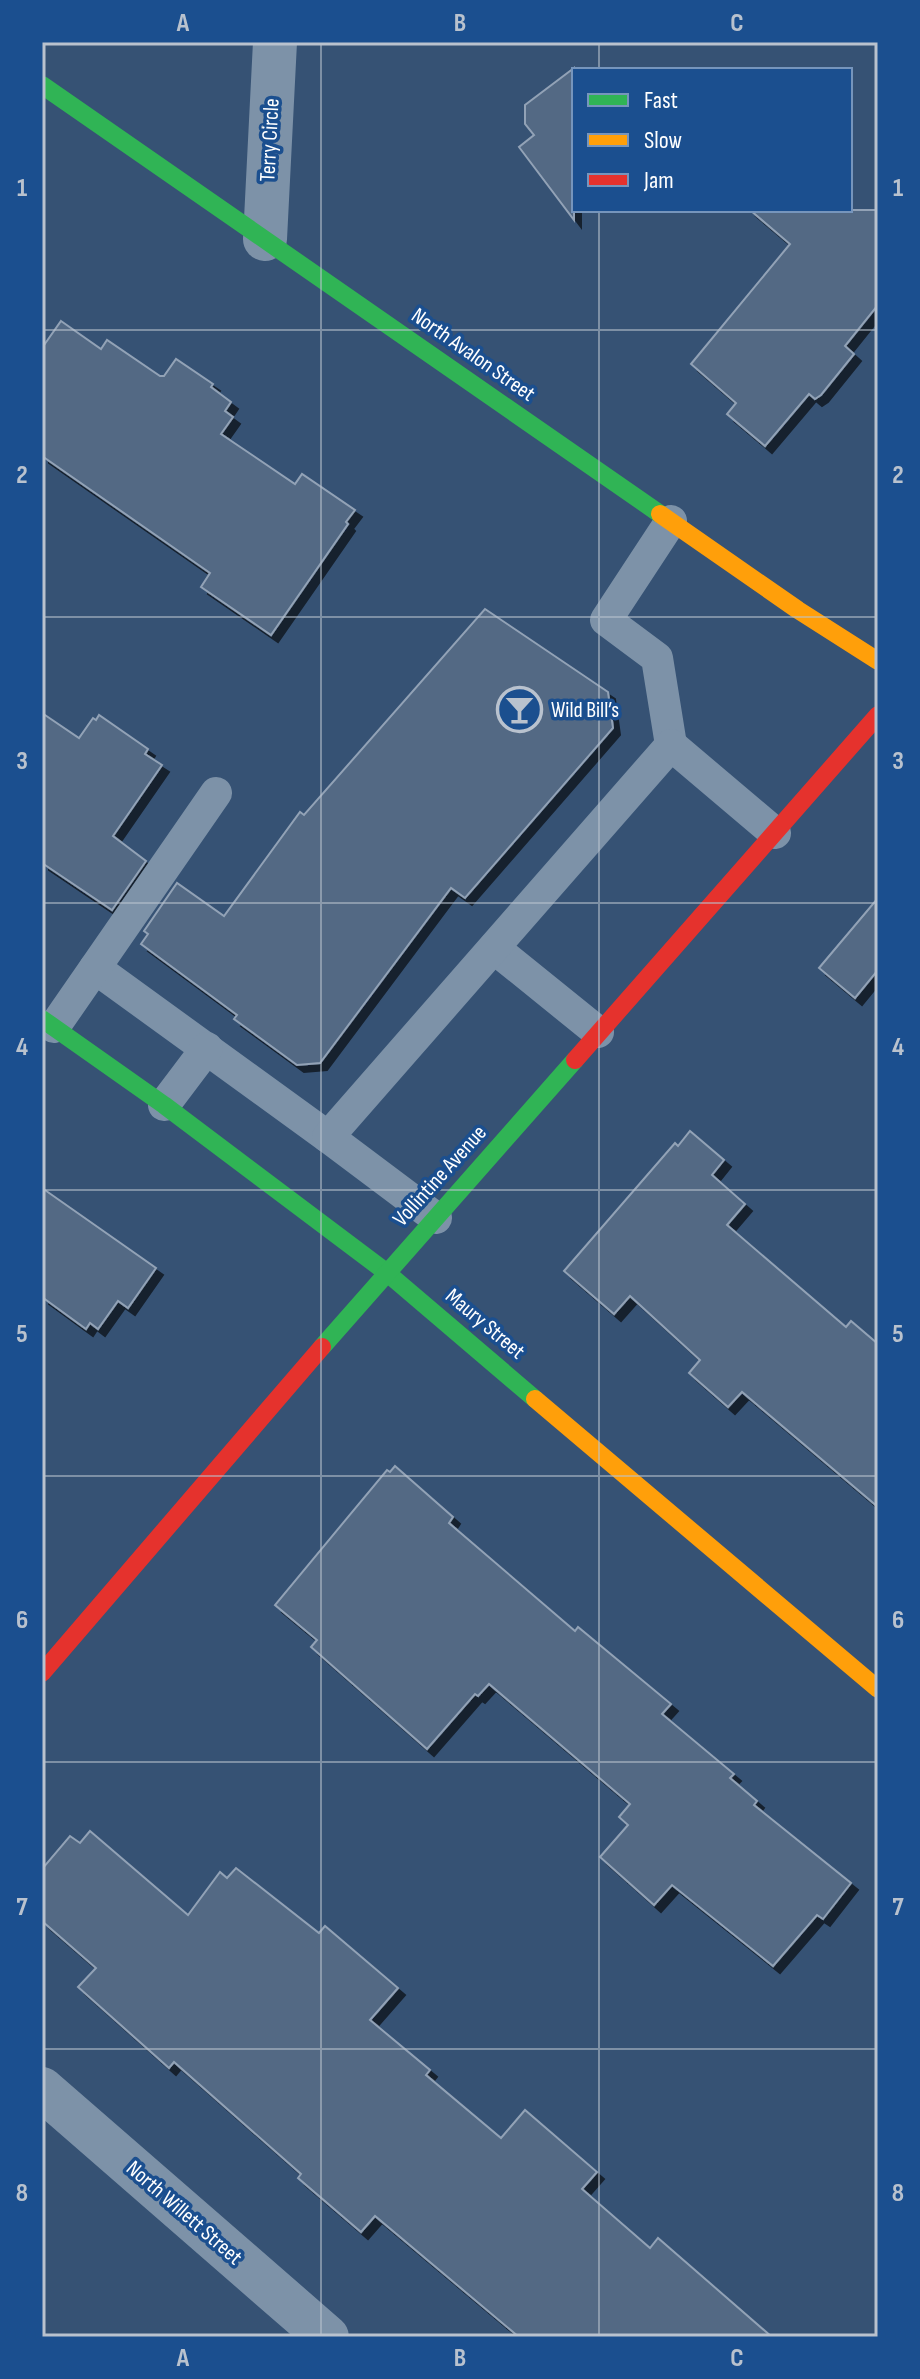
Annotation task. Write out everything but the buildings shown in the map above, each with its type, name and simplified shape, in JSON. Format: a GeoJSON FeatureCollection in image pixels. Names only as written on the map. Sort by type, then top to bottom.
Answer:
{"type":"FeatureCollection","features":[{"type":"Feature","properties":{"kind":"street","name":"Terry Circle"},"geometry":{"type":"LineString","coordinates":[[265,239],[275,42]]}},
{"type":"Feature","properties":{"kind":"street","name":"North Avalon Street"},"geometry":{"type":"LineString","coordinates":[[42,85],[798,610],[878,661]]}},
{"type":"Feature","properties":{"kind":"street","name":"Vollintine Avenue"},"geometry":{"type":"LineString","coordinates":[[42,1673],[386,1272],[878,715]]}},
{"type":"Feature","properties":{"kind":"street","name":"Maury Street"},"geometry":{"type":"LineString","coordinates":[[48,1023],[164,1105],[386,1272],[878,1689]]}},
{"type":"Feature","properties":{"kind":"street","name":"North Willett Street"},"geometry":{"type":"LineString","coordinates":[[42,2089],[327,2337]]}},
{"type":"Feature","properties":{"kind":"lane"},"geometry":{"type":"LineString","coordinates":[[671,521],[606,620],[657,658],[671,745],[775,833]]}},
{"type":"Feature","properties":{"kind":"lane"},"geometry":{"type":"LineString","coordinates":[[328,1137],[671,745]]}},
{"type":"Feature","properties":{"kind":"lane"},"geometry":{"type":"LineString","coordinates":[[48,1023],[95,968],[216,793]]}},
{"type":"Feature","properties":{"kind":"lane"},"geometry":{"type":"LineString","coordinates":[[494,948],[598,1032]]}},
{"type":"Feature","properties":{"kind":"lane"},"geometry":{"type":"LineString","coordinates":[[95,968],[436,1218]]}},
{"type":"Feature","properties":{"kind":"lane"},"geometry":{"type":"LineString","coordinates":[[164,1105],[207,1048]]}},
{"type":"Feature","properties":{"kind":"traffic: fast"},"geometry":{"type":"LineString","coordinates":[[42,85],[660,514]]}},
{"type":"Feature","properties":{"kind":"traffic: fast"},"geometry":{"type":"LineString","coordinates":[[42,1019],[164,1105],[386,1272],[535,1399]]}},
{"type":"Feature","properties":{"kind":"traffic: fast"},"geometry":{"type":"LineString","coordinates":[[322,1347],[575,1060]]}},
{"type":"Feature","properties":{"kind":"traffic: slow"},"geometry":{"type":"LineString","coordinates":[[660,514],[798,610],[878,661]]}},
{"type":"Feature","properties":{"kind":"traffic: slow"},"geometry":{"type":"LineString","coordinates":[[535,1399],[878,1689]]}},
{"type":"Feature","properties":{"kind":"traffic: jam"},"geometry":{"type":"LineString","coordinates":[[575,1060],[878,715]]}},
{"type":"Feature","properties":{"kind":"traffic: jam"},"geometry":{"type":"LineString","coordinates":[[42,1673],[322,1347]]}},
{"type":"Feature","properties":{"kind":"place","name":"Wild Bill’s"},"geometry":{"type":"Point","coordinates":[520,710]}}]}
